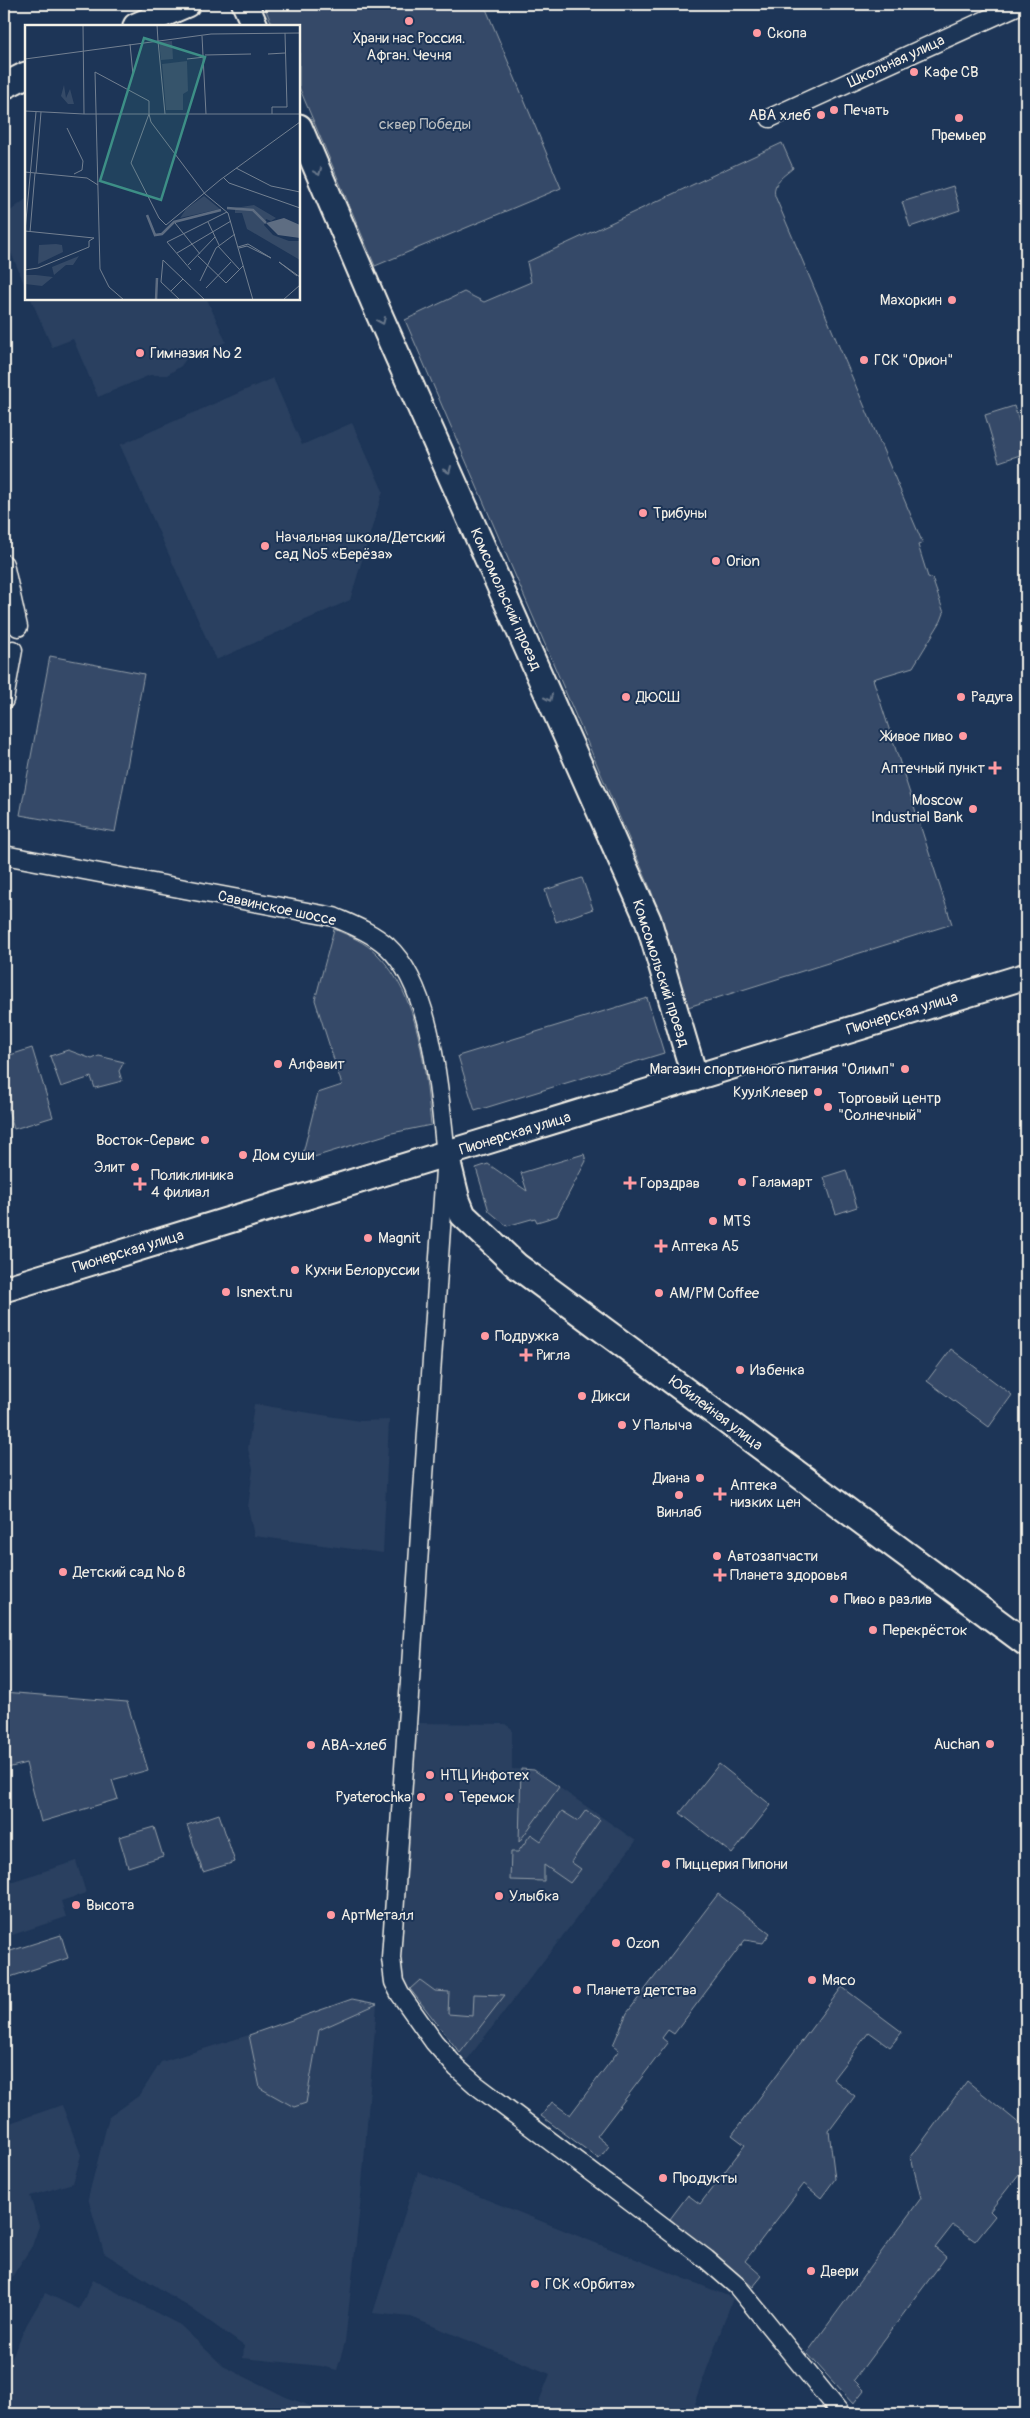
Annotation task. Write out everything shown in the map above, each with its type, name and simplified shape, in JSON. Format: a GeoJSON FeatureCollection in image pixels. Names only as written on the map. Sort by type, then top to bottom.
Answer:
{"type":"FeatureCollection","features":[{"type":"Feature","properties":{"kind":"street"},"geometry":{"type":"LineString","coordinates":[[138,25],[187,4]]}},
{"type":"Feature","properties":{"kind":"street"},"geometry":{"type":"LineString","coordinates":[[245,4],[255,25]]}},
{"type":"Feature","properties":{"kind":"street","name":"Школьная улица"},"geometry":{"type":"LineString","coordinates":[[770,118],[1021,4]]}},
{"type":"Feature","properties":{"kind":"street"},"geometry":{"type":"LineString","coordinates":[[4,86],[25,76]]}},
{"type":"Feature","properties":{"kind":"street","name":"Комсомольский проезд"},"geometry":{"type":"LineString","coordinates":[[300,129],[379,314],[648,920],[694,1078]]}},
{"type":"Feature","properties":{"kind":"street"},"geometry":{"type":"LineString","coordinates":[[4,564],[18,627]]}},
{"type":"Feature","properties":{"kind":"street"},"geometry":{"type":"LineString","coordinates":[[4,700],[13,650]]}},
{"type":"Feature","properties":{"kind":"street","name":"Саввинское шоссе"},"geometry":{"type":"LineString","coordinates":[[4,855],[307,911],[334,917],[376,937],[388,947],[399,961],[424,1015],[438,1080],[446,1155]]}},
{"type":"Feature","properties":{"kind":"street","name":"Пионерская улица"},"geometry":{"type":"LineString","coordinates":[[4,1289],[1026,976]]}},
{"type":"Feature","properties":{"kind":"street","name":"Юбилейная улица"},"geometry":{"type":"LineString","coordinates":[[446,1155],[457,1200],[452,1218],[1026,1643]]}},
{"type":"Feature","properties":{"kind":"street"},"geometry":{"type":"LineString","coordinates":[[452,1218],[391,1958],[394,1982],[434,2042],[469,2080],[706,2259],[737,2286],[841,2414]]}},
{"type":"Feature","properties":{"kind":"shaded area"},"geometry":{"type":"Polygon","coordinates":[[[25,200],[25,286],[4,236],[4,216],[25,200]]]}},
{"type":"Feature","properties":{"kind":"shaded area","name":"Гимназия № 2"},"geometry":{"type":"Polygon","coordinates":[[[31,300],[207,300],[226,342],[186,359],[181,366],[167,375],[150,375],[98,397],[73,339],[52,347],[31,300]]]}},
{"type":"Feature","properties":{"kind":"shaded area","name":"Начальная школа/Детский сад №5 «Берёза»"},"geometry":{"type":"Polygon","coordinates":[[[273,378],[302,445],[352,423],[383,491],[350,600],[216,660],[120,445],[273,378]]]}},
{"type":"Feature","properties":{"kind":"shaded area"},"geometry":{"type":"Polygon","coordinates":[[[254,1404],[360,1421],[389,1420],[383,1553],[254,1536],[248,1507],[253,1469],[248,1449],[254,1404]]]}},
{"type":"Feature","properties":{"kind":"shaded area","name":"Улыбка"},"geometry":{"type":"Polygon","coordinates":[[[414,1723],[505,1724],[512,1729],[512,1769],[534,1770],[636,1841],[466,2061],[400,1976],[414,1723]]]}},
{"type":"Feature","properties":{"kind":"shaded area"},"geometry":{"type":"Polygon","coordinates":[[[76,1861],[86,1893],[61,1901],[66,1917],[12,1935],[4,1908],[4,1884],[76,1861]]]}},
{"type":"Feature","properties":{"kind":"shaded area"},"geometry":{"type":"Polygon","coordinates":[[[377,2004],[361,2197],[345,2342],[337,2370],[321,2366],[243,2358],[244,2346],[192,2309],[104,2253],[88,2198],[109,2117],[140,2095],[161,2062],[249,2035],[260,2088],[306,2103],[319,2030],[377,2004]]]}},
{"type":"Feature","properties":{"kind":"shaded area"},"geometry":{"type":"Polygon","coordinates":[[[62,2105],[81,2155],[73,2183],[30,2196],[39,2226],[32,2246],[4,2289],[4,2125],[62,2105]]]}},
{"type":"Feature","properties":{"kind":"shaded area"},"geometry":{"type":"Polygon","coordinates":[[[418,2172],[733,2298],[694,2404],[720,2414],[534,2414],[550,2374],[411,2317],[373,2313],[418,2172]]]}},
{"type":"Feature","properties":{"kind":"shaded area"},"geometry":{"type":"Polygon","coordinates":[[[93,2280],[180,2325],[223,2366],[286,2397],[332,2414],[4,2414],[4,2374],[27,2324],[45,2293],[79,2309],[93,2280]]]}},
{"type":"Feature","properties":{"kind":"green space","name":"сквер Победы"},"geometry":{"type":"Polygon","coordinates":[[[263,4],[484,4],[561,188],[375,266],[300,89],[300,25],[273,25],[263,4]]]}},
{"type":"Feature","properties":{"kind":"green space","name":"Orion"},"geometry":{"type":"Polygon","coordinates":[[[782,143],[793,168],[777,183],[775,196],[923,543],[918,545],[928,577],[932,578],[944,613],[913,667],[873,679],[952,924],[688,1007],[651,890],[405,320],[464,292],[484,302],[531,282],[527,262],[782,143]]]}},
{"type":"Feature","properties":{"kind":"green space"},"geometry":{"type":"Polygon","coordinates":[[[953,186],[960,210],[910,227],[902,202],[953,186]]]}},
{"type":"Feature","properties":{"kind":"green space"},"geometry":{"type":"Polygon","coordinates":[[[1014,406],[1026,443],[1026,453],[999,462],[985,415],[1014,406]]]}},
{"type":"Feature","properties":{"kind":"green space"},"geometry":{"type":"Polygon","coordinates":[[[50,656],[144,674],[115,832],[20,815],[50,656]]]}},
{"type":"Feature","properties":{"kind":"green space"},"geometry":{"type":"Polygon","coordinates":[[[582,878],[593,909],[556,922],[545,890],[582,878]]]}},
{"type":"Feature","properties":{"kind":"green space"},"geometry":{"type":"Polygon","coordinates":[[[334,929],[357,940],[377,954],[391,971],[403,991],[418,1034],[423,1057],[431,1125],[392,1133],[301,1161],[318,1093],[342,1085],[315,1000],[334,929]]]}},
{"type":"Feature","properties":{"kind":"green space"},"geometry":{"type":"Polygon","coordinates":[[[647,998],[664,1053],[475,1111],[458,1056],[647,998]]]}},
{"type":"Feature","properties":{"kind":"green space"},"geometry":{"type":"Polygon","coordinates":[[[32,1048],[53,1117],[14,1129],[4,1096],[4,1057],[32,1048]]]}},
{"type":"Feature","properties":{"kind":"green space"},"geometry":{"type":"Polygon","coordinates":[[[68,1050],[92,1059],[99,1056],[124,1062],[119,1071],[122,1081],[95,1088],[91,1077],[61,1087],[50,1056],[68,1050]]]}},
{"type":"Feature","properties":{"kind":"green space"},"geometry":{"type":"Polygon","coordinates":[[[584,1154],[586,1161],[557,1216],[537,1222],[535,1218],[507,1226],[489,1211],[476,1168],[488,1164],[527,1191],[521,1173],[584,1154]]]}},
{"type":"Feature","properties":{"kind":"green space"},"geometry":{"type":"Polygon","coordinates":[[[846,1170],[857,1207],[836,1214],[824,1177],[846,1170]]]}},
{"type":"Feature","properties":{"kind":"green space"},"geometry":{"type":"Polygon","coordinates":[[[951,1349],[1012,1395],[989,1427],[927,1381],[951,1349]]]}},
{"type":"Feature","properties":{"kind":"green space"},"geometry":{"type":"Polygon","coordinates":[[[4,1692],[127,1702],[148,1770],[112,1780],[118,1799],[41,1822],[26,1763],[4,1769],[4,1692]]]}},
{"type":"Feature","properties":{"kind":"green space"},"geometry":{"type":"Polygon","coordinates":[[[719,1764],[771,1805],[732,1854],[680,1813],[719,1764]]]}},
{"type":"Feature","properties":{"kind":"green space"},"geometry":{"type":"Polygon","coordinates":[[[521,1769],[534,1770],[559,1787],[519,1842],[521,1769]]]}},
{"type":"Feature","properties":{"kind":"green space"},"geometry":{"type":"Polygon","coordinates":[[[586,1810],[600,1820],[571,1862],[581,1869],[570,1883],[544,1865],[544,1881],[510,1880],[511,1852],[518,1852],[531,1834],[541,1841],[562,1811],[578,1821],[586,1810]]]}},
{"type":"Feature","properties":{"kind":"green space"},"geometry":{"type":"Polygon","coordinates":[[[219,1814],[235,1862],[203,1872],[187,1825],[219,1814]]]}},
{"type":"Feature","properties":{"kind":"green space"},"geometry":{"type":"Polygon","coordinates":[[[154,1827],[163,1856],[128,1867],[119,1837],[154,1827]]]}},
{"type":"Feature","properties":{"kind":"green space"},"geometry":{"type":"Polygon","coordinates":[[[718,1894],[770,1933],[763,1943],[745,1940],[674,2034],[668,2030],[662,2038],[668,2043],[597,2136],[609,2146],[599,2159],[541,2116],[552,2102],[570,2115],[619,2050],[613,2045],[627,2013],[718,1894]]]}},
{"type":"Feature","properties":{"kind":"green space"},"geometry":{"type":"Polygon","coordinates":[[[61,1935],[68,1958],[4,1979],[4,1953],[61,1935]]]}},
{"type":"Feature","properties":{"kind":"green space"},"geometry":{"type":"Polygon","coordinates":[[[420,1980],[435,1991],[449,1992],[448,2014],[473,2016],[474,1994],[505,1995],[460,2053],[410,1989],[420,1980]]]}},
{"type":"Feature","properties":{"kind":"green space"},"geometry":{"type":"Polygon","coordinates":[[[842,1987],[902,2032],[890,2047],[869,2032],[833,2079],[855,2096],[829,2131],[835,2179],[821,2198],[804,2184],[745,2261],[762,2276],[753,2287],[670,2219],[688,2195],[700,2204],[745,2145],[732,2135],[842,1987]]]}},
{"type":"Feature","properties":{"kind":"green space"},"geometry":{"type":"Polygon","coordinates":[[[352,1999],[377,2004],[319,2030],[306,2103],[294,2107],[260,2088],[249,2035],[352,1999]]]}},
{"type":"Feature","properties":{"kind":"green space"},"geometry":{"type":"Polygon","coordinates":[[[967,2081],[1026,2129],[1026,2180],[1019,2174],[990,2211],[995,2216],[975,2241],[953,2225],[935,2248],[946,2257],[854,2380],[864,2390],[853,2404],[807,2353],[921,2198],[911,2157],[967,2081]]]}},
{"type":"Feature","properties":{"kind":"place","name":"Храни нас Россия. Афган. Чечня"},"geometry":{"type":"Point","coordinates":[409,21]}},
{"type":"Feature","properties":{"kind":"place","name":"Скопа"},"geometry":{"type":"Point","coordinates":[757,33]}},
{"type":"Feature","properties":{"kind":"place","name":"Кафе СВ"},"geometry":{"type":"Point","coordinates":[914,72]}},
{"type":"Feature","properties":{"kind":"place","name":"Печать"},"geometry":{"type":"Point","coordinates":[834,110]}},
{"type":"Feature","properties":{"kind":"place","name":"АВА хлеб"},"geometry":{"type":"Point","coordinates":[821,115]}},
{"type":"Feature","properties":{"kind":"place","name":"Премьер"},"geometry":{"type":"Point","coordinates":[959,118]}},
{"type":"Feature","properties":{"kind":"place","name":"Махоркин"},"geometry":{"type":"Point","coordinates":[952,300]}},
{"type":"Feature","properties":{"kind":"place","name":"Гимназия № 2"},"geometry":{"type":"Point","coordinates":[140,353]}},
{"type":"Feature","properties":{"kind":"place","name":"ГСК \"Орион\""},"geometry":{"type":"Point","coordinates":[864,360]}},
{"type":"Feature","properties":{"kind":"place","name":"Трибуны"},"geometry":{"type":"Point","coordinates":[643,513]}},
{"type":"Feature","properties":{"kind":"place","name":"Начальная школа/Детский сад №5 «Берёза»"},"geometry":{"type":"Point","coordinates":[265,546]}},
{"type":"Feature","properties":{"kind":"place","name":"Orion"},"geometry":{"type":"Point","coordinates":[716,561]}},
{"type":"Feature","properties":{"kind":"place","name":"ДЮСШ"},"geometry":{"type":"Point","coordinates":[626,697]}},
{"type":"Feature","properties":{"kind":"place","name":"Радуга"},"geometry":{"type":"Point","coordinates":[961,697]}},
{"type":"Feature","properties":{"kind":"place","name":"Живое пиво"},"geometry":{"type":"Point","coordinates":[963,736]}},
{"type":"Feature","properties":{"kind":"place","name":"Аптечный пункт"},"geometry":{"type":"Point","coordinates":[995,768]}},
{"type":"Feature","properties":{"kind":"place","name":"Moscow Industrial Bank"},"geometry":{"type":"Point","coordinates":[973,809]}},
{"type":"Feature","properties":{"kind":"place","name":"Алфавит"},"geometry":{"type":"Point","coordinates":[278,1064]}},
{"type":"Feature","properties":{"kind":"place","name":"Магазин спортивного питания \"Олимп\""},"geometry":{"type":"Point","coordinates":[905,1069]}},
{"type":"Feature","properties":{"kind":"place","name":"КуулКлевер"},"geometry":{"type":"Point","coordinates":[818,1092]}},
{"type":"Feature","properties":{"kind":"place","name":"Торговый центр \"Солнечный\""},"geometry":{"type":"Point","coordinates":[828,1107]}},
{"type":"Feature","properties":{"kind":"place","name":"Восток-Сервис"},"geometry":{"type":"Point","coordinates":[205,1140]}},
{"type":"Feature","properties":{"kind":"place","name":"Дом суши"},"geometry":{"type":"Point","coordinates":[243,1155]}},
{"type":"Feature","properties":{"kind":"place","name":"Элит"},"geometry":{"type":"Point","coordinates":[135,1167]}},
{"type":"Feature","properties":{"kind":"place","name":"Галамарт"},"geometry":{"type":"Point","coordinates":[742,1182]}},
{"type":"Feature","properties":{"kind":"place","name":"Горздрав"},"geometry":{"type":"Point","coordinates":[630,1183]}},
{"type":"Feature","properties":{"kind":"place","name":"Поликлиника 4 филиал"},"geometry":{"type":"Point","coordinates":[140,1184]}},
{"type":"Feature","properties":{"kind":"place","name":"MTS"},"geometry":{"type":"Point","coordinates":[713,1221]}},
{"type":"Feature","properties":{"kind":"place","name":"Magnit"},"geometry":{"type":"Point","coordinates":[368,1238]}},
{"type":"Feature","properties":{"kind":"place","name":"Аптека А5"},"geometry":{"type":"Point","coordinates":[661,1246]}},
{"type":"Feature","properties":{"kind":"place","name":"Кухни Белоруссии"},"geometry":{"type":"Point","coordinates":[295,1270]}},
{"type":"Feature","properties":{"kind":"place","name":"Isnext.ru"},"geometry":{"type":"Point","coordinates":[226,1292]}},
{"type":"Feature","properties":{"kind":"place","name":"AM/PM Coffee"},"geometry":{"type":"Point","coordinates":[659,1293]}},
{"type":"Feature","properties":{"kind":"place","name":"Подружка"},"geometry":{"type":"Point","coordinates":[485,1336]}},
{"type":"Feature","properties":{"kind":"place","name":"Ригла"},"geometry":{"type":"Point","coordinates":[526,1355]}},
{"type":"Feature","properties":{"kind":"place","name":"Избенка"},"geometry":{"type":"Point","coordinates":[740,1370]}},
{"type":"Feature","properties":{"kind":"place","name":"Дикси"},"geometry":{"type":"Point","coordinates":[582,1396]}},
{"type":"Feature","properties":{"kind":"place","name":"У Палыча"},"geometry":{"type":"Point","coordinates":[622,1425]}},
{"type":"Feature","properties":{"kind":"place","name":"Диана"},"geometry":{"type":"Point","coordinates":[700,1478]}},
{"type":"Feature","properties":{"kind":"place","name":"Аптека низких цен"},"geometry":{"type":"Point","coordinates":[720,1494]}},
{"type":"Feature","properties":{"kind":"place","name":"Винлаб"},"geometry":{"type":"Point","coordinates":[679,1495]}},
{"type":"Feature","properties":{"kind":"place","name":"Автозапчасти"},"geometry":{"type":"Point","coordinates":[717,1556]}},
{"type":"Feature","properties":{"kind":"place","name":"Детский сад № 8"},"geometry":{"type":"Point","coordinates":[63,1572]}},
{"type":"Feature","properties":{"kind":"place","name":"Планета здоровья"},"geometry":{"type":"Point","coordinates":[720,1575]}},
{"type":"Feature","properties":{"kind":"place","name":"Пиво в разлив"},"geometry":{"type":"Point","coordinates":[834,1599]}},
{"type":"Feature","properties":{"kind":"place","name":"Перекрёсток"},"geometry":{"type":"Point","coordinates":[873,1630]}},
{"type":"Feature","properties":{"kind":"place","name":"Auchan"},"geometry":{"type":"Point","coordinates":[990,1744]}},
{"type":"Feature","properties":{"kind":"place","name":"АВА-хлеб"},"geometry":{"type":"Point","coordinates":[311,1745]}},
{"type":"Feature","properties":{"kind":"place","name":"НТЦ Инфотех"},"geometry":{"type":"Point","coordinates":[430,1775]}},
{"type":"Feature","properties":{"kind":"place","name":"Pyaterochka"},"geometry":{"type":"Point","coordinates":[421,1797]}},
{"type":"Feature","properties":{"kind":"place","name":"Теремок"},"geometry":{"type":"Point","coordinates":[449,1797]}},
{"type":"Feature","properties":{"kind":"place","name":"Пиццерия Пипони"},"geometry":{"type":"Point","coordinates":[666,1864]}},
{"type":"Feature","properties":{"kind":"place","name":"Улыбка"},"geometry":{"type":"Point","coordinates":[499,1896]}},
{"type":"Feature","properties":{"kind":"place","name":"Высота"},"geometry":{"type":"Point","coordinates":[76,1905]}},
{"type":"Feature","properties":{"kind":"place","name":"АртМеталл"},"geometry":{"type":"Point","coordinates":[331,1915]}},
{"type":"Feature","properties":{"kind":"place","name":"Ozon"},"geometry":{"type":"Point","coordinates":[616,1943]}},
{"type":"Feature","properties":{"kind":"place","name":"Мясо"},"geometry":{"type":"Point","coordinates":[812,1980]}},
{"type":"Feature","properties":{"kind":"place","name":"Планета детства"},"geometry":{"type":"Point","coordinates":[577,1990]}},
{"type":"Feature","properties":{"kind":"place","name":"Продукты"},"geometry":{"type":"Point","coordinates":[663,2178]}},
{"type":"Feature","properties":{"kind":"place","name":"Двери"},"geometry":{"type":"Point","coordinates":[811,2271]}},
{"type":"Feature","properties":{"kind":"place","name":"ГСК «Орбита»"},"geometry":{"type":"Point","coordinates":[535,2284]}}]}
